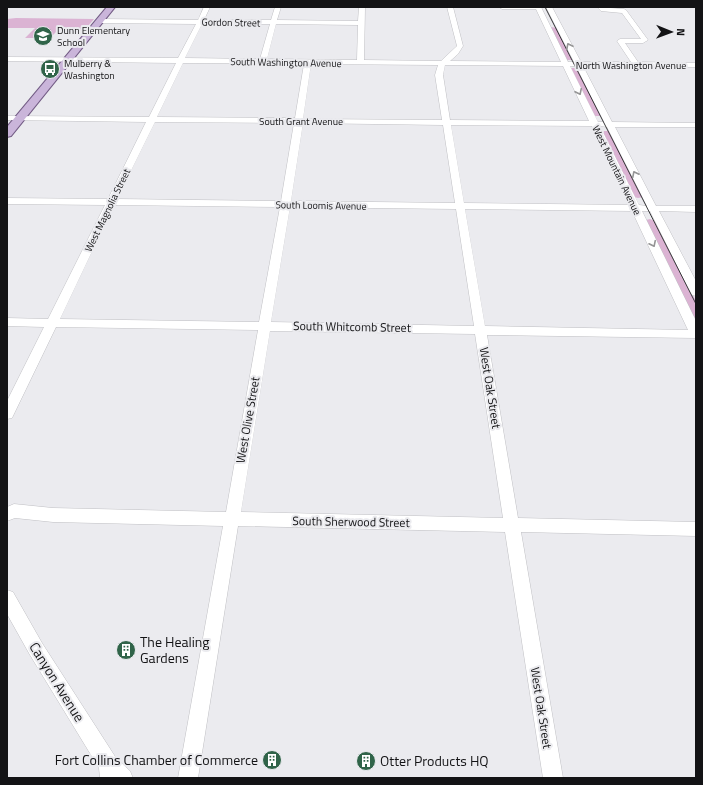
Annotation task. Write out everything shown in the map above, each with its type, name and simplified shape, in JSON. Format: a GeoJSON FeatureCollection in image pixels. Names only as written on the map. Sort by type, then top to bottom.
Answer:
{"type":"FeatureCollection","features":[{"type":"Feature","properties":{"kind":"main road"},"geometry":{"type":"LineString","coordinates":[[7,134],[112,7]]}},
{"type":"Feature","properties":{"kind":"street","name":"West Magnolia Street"},"geometry":{"type":"LineString","coordinates":[[7,414],[207,7]]}},
{"type":"Feature","properties":{"kind":"street"},"geometry":{"type":"LineString","coordinates":[[263,62],[278,7]]}},
{"type":"Feature","properties":{"kind":"street"},"geometry":{"type":"LineString","coordinates":[[360,62],[362,7]]}},
{"type":"Feature","properties":{"kind":"street"},"geometry":{"type":"LineString","coordinates":[[450,7],[466,63]]}},
{"type":"Feature","properties":{"kind":"street"},"geometry":{"type":"LineString","coordinates":[[502,7],[538,7]]}},
{"type":"Feature","properties":{"kind":"street","name":"West Mountain Avenue"},"geometry":{"type":"LineString","coordinates":[[538,7],[696,334]]}},
{"type":"Feature","properties":{"kind":"street","name":"West Mountain Avenue"},"geometry":{"type":"LineString","coordinates":[[549,7],[696,292]]}},
{"type":"Feature","properties":{"kind":"street"},"geometry":{"type":"LineString","coordinates":[[600,7],[601,9],[624,11],[645,40],[620,41],[636,65]]}},
{"type":"Feature","properties":{"kind":"street","name":"Gordon Street"},"geometry":{"type":"LineString","coordinates":[[100,21],[361,24]]}},
{"type":"Feature","properties":{"kind":"street"},"geometry":{"type":"LineString","coordinates":[[444,63],[458,50],[460,46]]}},
{"type":"Feature","properties":{"kind":"street","name":"South Washington Avenue"},"geometry":{"type":"LineString","coordinates":[[7,59],[565,64]]}},
{"type":"Feature","properties":{"kind":"street","name":"West Olive Street"},"geometry":{"type":"LineString","coordinates":[[188,778],[265,326],[308,62]]}},
{"type":"Feature","properties":{"kind":"street","name":"West Oak Street"},"geometry":{"type":"LineString","coordinates":[[444,63],[440,67],[439,71],[446,122],[553,778]]}},
{"type":"Feature","properties":{"kind":"street","name":"North Washington Avenue"},"geometry":{"type":"LineString","coordinates":[[565,64],[696,65]]}},
{"type":"Feature","properties":{"kind":"street","name":"South Grant Avenue"},"geometry":{"type":"LineString","coordinates":[[7,118],[696,125]]}},
{"type":"Feature","properties":{"kind":"street","name":"South Loomis Avenue"},"geometry":{"type":"LineString","coordinates":[[7,200],[696,209]]}},
{"type":"Feature","properties":{"kind":"street","name":"South Whitcomb Street"},"geometry":{"type":"LineString","coordinates":[[7,322],[696,334]]}},
{"type":"Feature","properties":{"kind":"street","name":"South Sherwood Street"},"geometry":{"type":"LineString","coordinates":[[7,514],[14,511],[52,515],[696,529]]}},
{"type":"Feature","properties":{"kind":"street","name":"Canyon Avenue"},"geometry":{"type":"LineString","coordinates":[[7,598],[36,649],[114,774]]}},
{"type":"Feature","properties":{"kind":"shaded area"},"geometry":{"type":"Polygon","coordinates":[[[7,19],[94,19],[82,33],[56,32],[52,36],[44,36],[42,38],[25,38],[35,28],[7,28],[7,19]]]}},
{"type":"Feature","properties":{"kind":"shaded area"},"geometry":{"type":"Polygon","coordinates":[[[551,27],[557,28],[572,60],[567,60],[551,27]]]}},
{"type":"Feature","properties":{"kind":"shaded area"},"geometry":{"type":"Polygon","coordinates":[[[571,68],[577,68],[601,116],[594,116],[571,68]]]}},
{"type":"Feature","properties":{"kind":"shaded area"},"geometry":{"type":"Polygon","coordinates":[[[609,131],[643,197],[634,197],[602,132],[609,131]]]}},
{"type":"Feature","properties":{"kind":"shaded area"},"geometry":{"type":"Polygon","coordinates":[[[650,219],[655,221],[696,301],[696,318],[694,317],[646,220],[650,219]]]}},
{"type":"Feature","properties":{"kind":"tram line"},"geometry":{"type":"LineString","coordinates":[[545,7],[696,304]]}},
{"type":"Feature","properties":{"kind":"place","name":"Dunn Elementary School"},"geometry":{"type":"Point","coordinates":[43,36]}},
{"type":"Feature","properties":{"kind":"place","name":"Mulberry & Washington"},"geometry":{"type":"Point","coordinates":[50,69]}},
{"type":"Feature","properties":{"kind":"place","name":"The Healing Gardens"},"geometry":{"type":"Point","coordinates":[126,650]}},
{"type":"Feature","properties":{"kind":"place","name":"Fort Collins Chamber of Commerce"},"geometry":{"type":"Point","coordinates":[272,760]}},
{"type":"Feature","properties":{"kind":"place","name":"Otter Products HQ"},"geometry":{"type":"Point","coordinates":[366,761]}}]}
